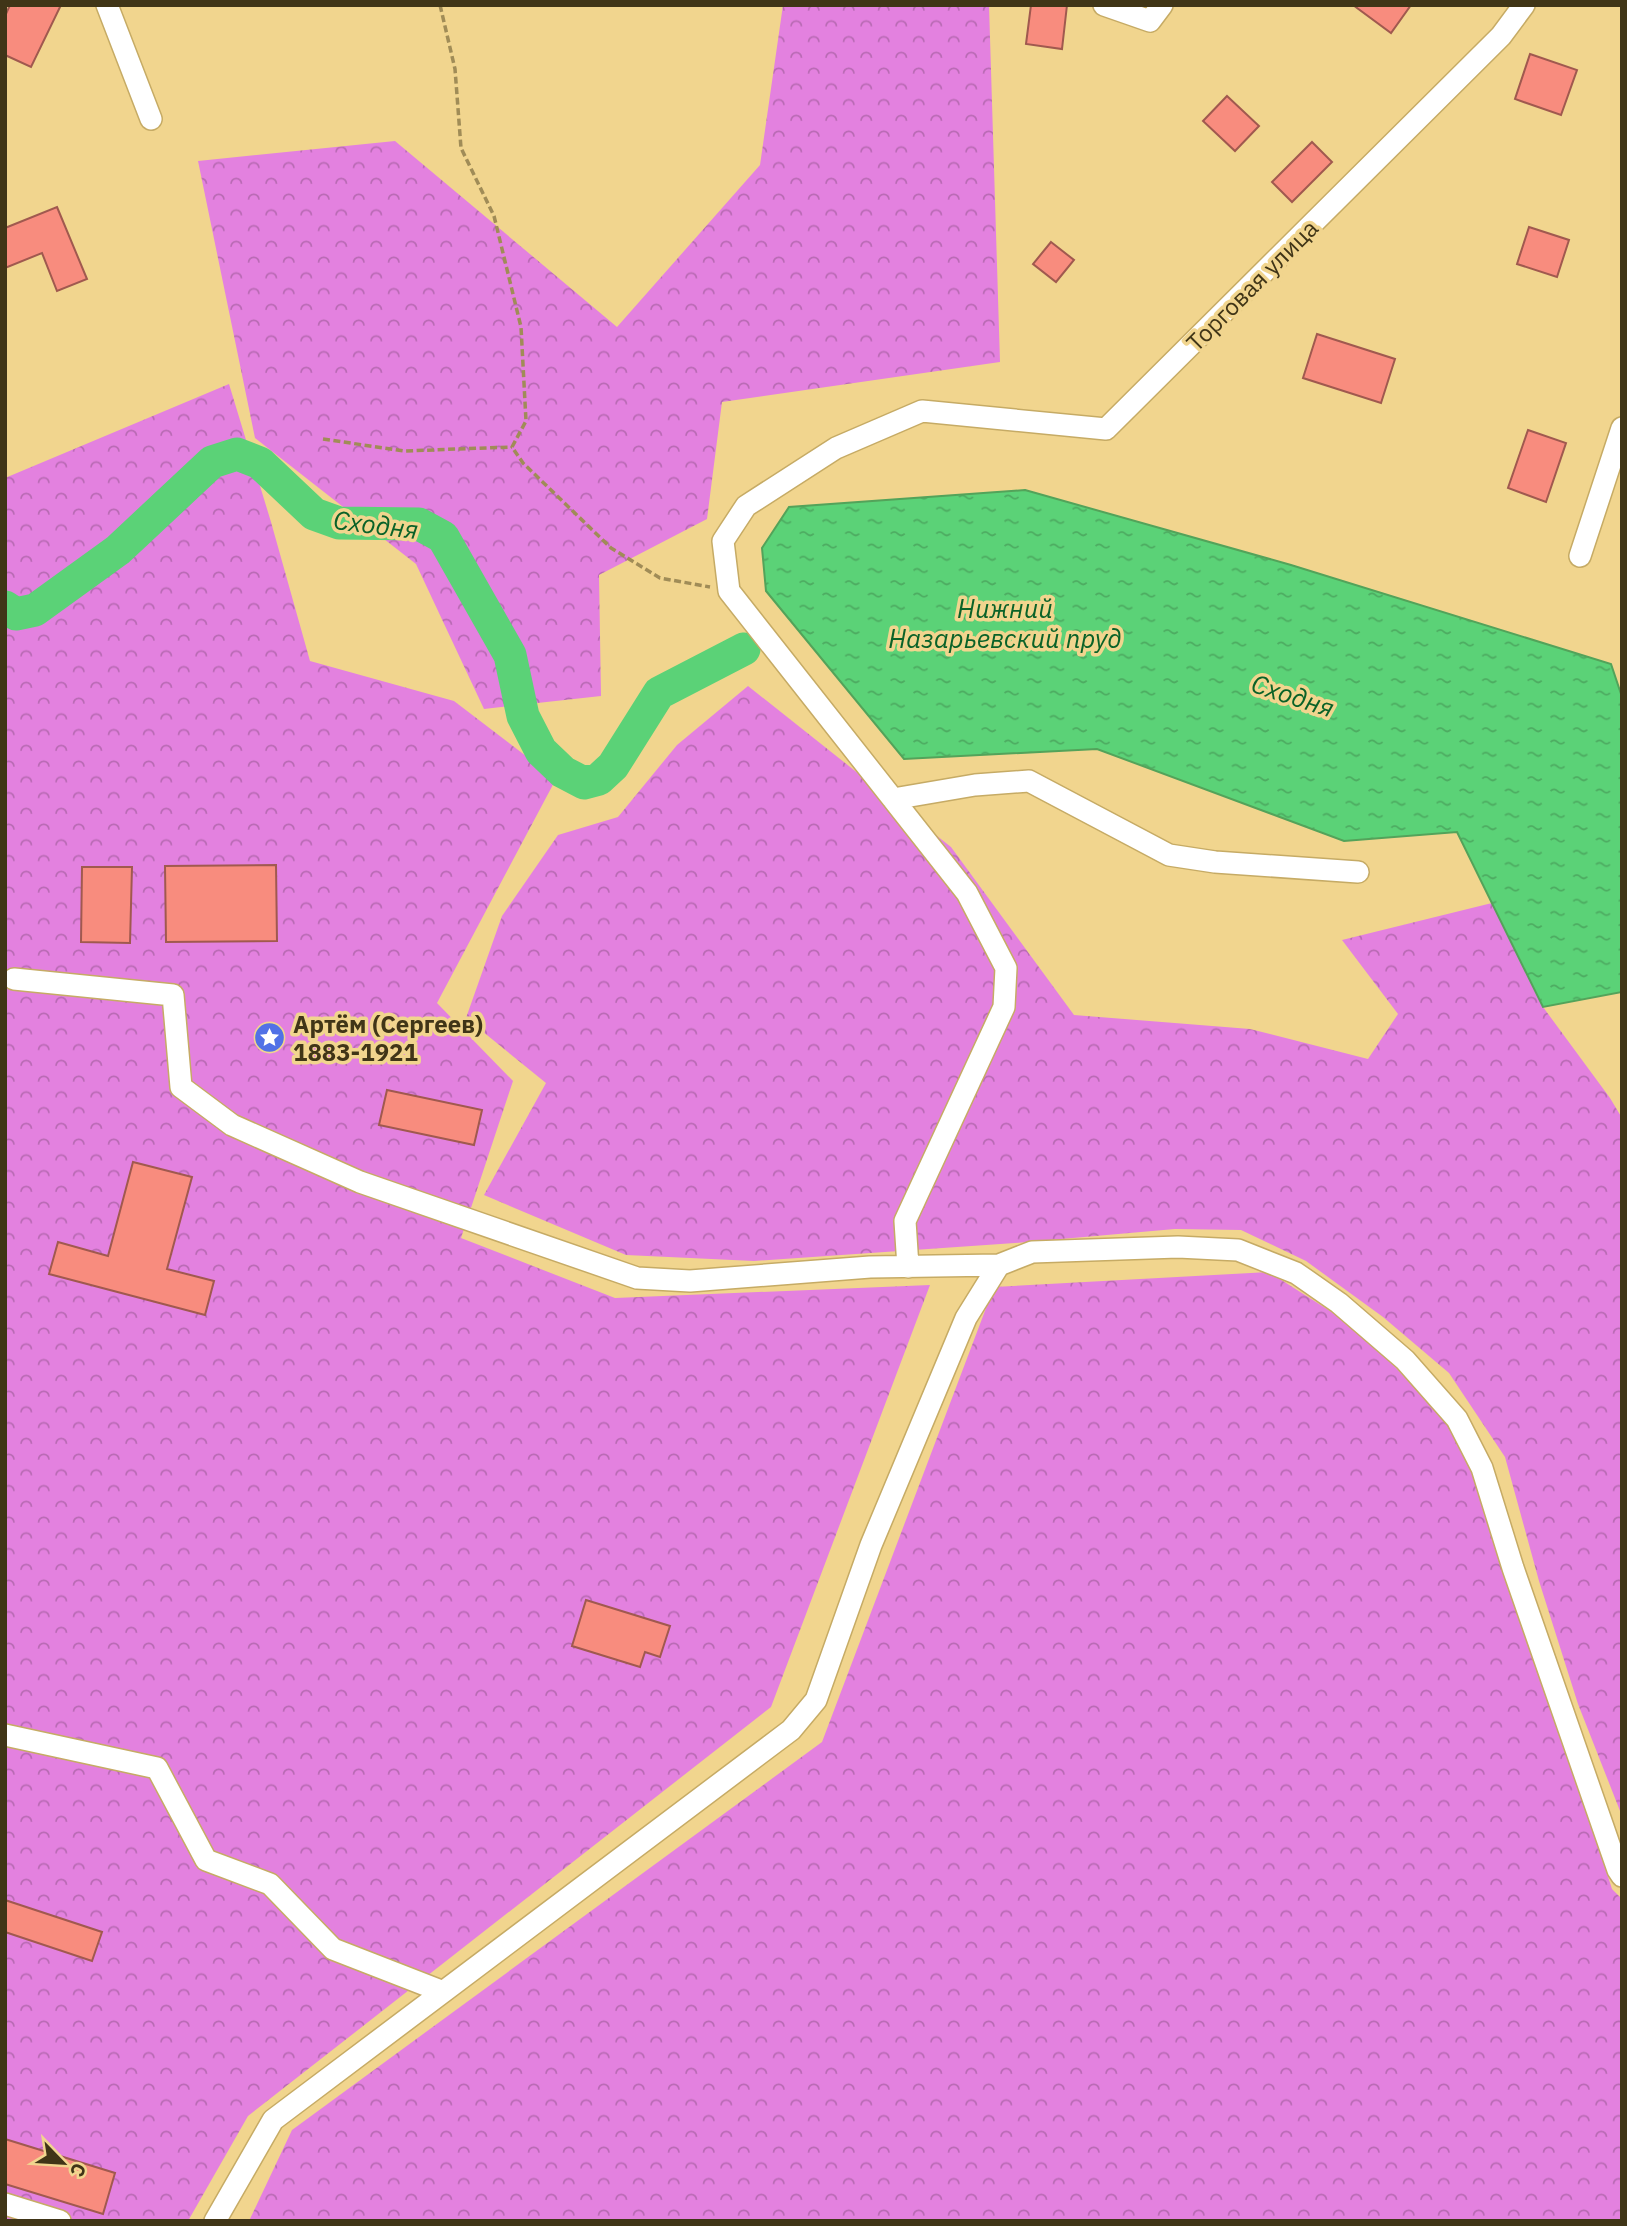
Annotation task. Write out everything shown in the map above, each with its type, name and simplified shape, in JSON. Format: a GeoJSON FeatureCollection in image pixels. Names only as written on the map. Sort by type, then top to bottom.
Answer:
{"type":"FeatureCollection","features":[{"type":"Feature","properties":{"kind":"street"},"geometry":{"type":"LineString","coordinates":[[107,5],[151,119]]}},
{"type":"Feature","properties":{"kind":"street"},"geometry":{"type":"LineString","coordinates":[[1104,5],[1150,21],[1162,5]]}},
{"type":"Feature","properties":{"kind":"street","name":"Торговая улица"},"geometry":{"type":"LineString","coordinates":[[729,591],[723,541],[746,506],[836,448],[922,411],[1106,429],[1501,36],[1524,5]]}},
{"type":"Feature","properties":{"kind":"street"},"geometry":{"type":"LineString","coordinates":[[1580,556],[1622,428]]}},
{"type":"Feature","properties":{"kind":"street"},"geometry":{"type":"LineString","coordinates":[[729,591],[967,893],[1006,968],[1004,1007],[905,1221],[908,1267]]}},
{"type":"Feature","properties":{"kind":"street"},"geometry":{"type":"LineString","coordinates":[[893,799],[975,785],[1029,781],[1169,855],[1215,862],[1358,872]]}},
{"type":"Feature","properties":{"kind":"street"},"geometry":{"type":"LineString","coordinates":[[14,979],[173,995],[181,1087],[232,1125],[360,1182],[637,1278],[690,1281],[870,1267],[999,1265],[1032,1252],[1178,1247],[1238,1250],[1296,1273],[1339,1303],[1405,1360],[1457,1419],[1482,1468],[1513,1568],[1622,1876]]}},
{"type":"Feature","properties":{"kind":"street"},"geometry":{"type":"LineString","coordinates":[[215,2221],[273,2120],[791,1730],[816,1700],[871,1545],[966,1318],[999,1265]]}},
{"type":"Feature","properties":{"kind":"street"},"geometry":{"type":"LineString","coordinates":[[5,1735],[157,1769],[206,1860],[270,1884],[333,1949],[441,1992]]}},
{"type":"Feature","properties":{"kind":"street"},"geometry":{"type":"LineString","coordinates":[[5,2204],[60,2221]]}},
{"type":"Feature","properties":{"kind":"path"},"geometry":{"type":"LineString","coordinates":[[440,5],[456,69],[461,148],[494,216],[521,327],[526,421],[512,447]]}},
{"type":"Feature","properties":{"kind":"path"},"geometry":{"type":"LineString","coordinates":[[323,439],[404,451],[512,447]]}},
{"type":"Feature","properties":{"kind":"path"},"geometry":{"type":"LineString","coordinates":[[512,447],[523,463],[611,548],[660,578],[729,591]]}},
{"type":"Feature","properties":{"kind":"green space"},"geometry":{"type":"Polygon","coordinates":[[[783,5],[989,5],[1000,362],[722,402],[707,519],[599,575],[601,696],[484,709],[416,564],[255,438],[198,161],[395,141],[617,327],[760,165],[783,5]]]}},
{"type":"Feature","properties":{"kind":"green space"},"geometry":{"type":"Polygon","coordinates":[[[229,384],[310,661],[454,701],[556,779],[437,1003],[513,1081],[461,1238],[615,1298],[930,1285],[771,1707],[248,2116],[188,2221],[5,2221],[5,478],[229,384]]]}},
{"type":"Feature","properties":{"kind":"green space"},"geometry":{"type":"Polygon","coordinates":[[[748,686],[951,847],[1074,1015],[1250,1029],[1368,1059],[1398,1014],[1342,940],[1492,903],[1543,1007],[1622,1118],[1622,1816],[1578,1704],[1539,1581],[1505,1457],[1449,1373],[1383,1317],[1306,1261],[1241,1230],[1175,1229],[754,1261],[626,1255],[484,1195],[546,1083],[466,1018],[502,916],[558,835],[618,817],[677,745],[748,686]]]}},
{"type":"Feature","properties":{"kind":"green space"},"geometry":{"type":"Polygon","coordinates":[[[1269,1272],[1363,1332],[1469,1447],[1612,1889],[1622,1899],[1622,2221],[249,2221],[292,2130],[822,1742],[994,1287],[1269,1272]]]}},
{"type":"Feature","properties":{"kind":"water","name":"Нижний Назарьевский пруд"},"geometry":{"type":"Polygon","coordinates":[[[1025,490],[1291,565],[1611,664],[1622,697],[1622,992],[1543,1007],[1457,832],[1344,841],[1097,749],[904,759],[766,591],[762,548],[789,507],[1025,490]]]}},
{"type":"Feature","properties":{"kind":"building"},"geometry":{"type":"Polygon","coordinates":[[[10,5],[61,5],[31,67],[5,55],[5,16],[10,5]]]}},
{"type":"Feature","properties":{"kind":"building"},"geometry":{"type":"Polygon","coordinates":[[[1031,5],[1067,5],[1062,49],[1026,44],[1031,5]]]}},
{"type":"Feature","properties":{"kind":"building"},"geometry":{"type":"Polygon","coordinates":[[[1353,5],[1411,5],[1391,33],[1353,5]]]}},
{"type":"Feature","properties":{"kind":"building"},"geometry":{"type":"Polygon","coordinates":[[[1530,54],[1577,70],[1561,115],[1515,99],[1530,54]]]}},
{"type":"Feature","properties":{"kind":"building"},"geometry":{"type":"Polygon","coordinates":[[[1227,96],[1259,126],[1235,151],[1203,121],[1227,96]]]}},
{"type":"Feature","properties":{"kind":"building"},"geometry":{"type":"Polygon","coordinates":[[[1312,142],[1332,162],[1292,202],[1272,182],[1312,142]]]}},
{"type":"Feature","properties":{"kind":"building"},"geometry":{"type":"Polygon","coordinates":[[[57,207],[87,279],[57,291],[42,253],[5,268],[5,228],[57,207]]]}},
{"type":"Feature","properties":{"kind":"building"},"geometry":{"type":"Polygon","coordinates":[[[1529,227],[1569,240],[1557,277],[1517,264],[1529,227]]]}},
{"type":"Feature","properties":{"kind":"building"},"geometry":{"type":"Polygon","coordinates":[[[1051,242],[1074,260],[1056,282],[1033,264],[1051,242]]]}},
{"type":"Feature","properties":{"kind":"building"},"geometry":{"type":"Polygon","coordinates":[[[1317,334],[1395,359],[1381,403],[1303,378],[1317,334]]]}},
{"type":"Feature","properties":{"kind":"building"},"geometry":{"type":"Polygon","coordinates":[[[1528,430],[1566,443],[1546,502],[1508,488],[1528,430]]]}},
{"type":"Feature","properties":{"kind":"building"},"geometry":{"type":"Polygon","coordinates":[[[276,865],[277,941],[166,942],[165,866],[276,865]]]}},
{"type":"Feature","properties":{"kind":"building"},"geometry":{"type":"Polygon","coordinates":[[[82,867],[132,867],[130,943],[81,942],[82,867]]]}},
{"type":"Feature","properties":{"kind":"building"},"geometry":{"type":"Polygon","coordinates":[[[387,1090],[482,1110],[474,1145],[379,1125],[387,1090]]]}},
{"type":"Feature","properties":{"kind":"building"},"geometry":{"type":"Polygon","coordinates":[[[133,1162],[192,1177],[167,1269],[214,1281],[205,1315],[49,1274],[58,1242],[108,1256],[133,1162]]]}},
{"type":"Feature","properties":{"kind":"building"},"geometry":{"type":"Polygon","coordinates":[[[586,1600],[670,1626],[660,1657],[645,1652],[640,1667],[572,1646],[586,1600]]]}},
{"type":"Feature","properties":{"kind":"building"},"geometry":{"type":"Polygon","coordinates":[[[5,1900],[102,1932],[92,1961],[5,1932],[5,1900]]]}},
{"type":"Feature","properties":{"kind":"building"},"geometry":{"type":"Polygon","coordinates":[[[5,2139],[115,2173],[103,2214],[5,2184],[5,2139]]]}},
{"type":"Feature","properties":{"kind":"waterway","name":"Сходня"},"geometry":{"type":"LineString","coordinates":[[5,607],[16,614],[35,610],[118,550],[212,462],[237,454],[260,463],[314,514],[339,523],[419,524],[443,537],[510,655],[523,716],[541,751],[563,772],[584,783],[599,779],[613,766],[659,693],[744,649]]}},
{"type":"Feature","properties":{"kind":"place","name":"Артём (Сергеев) 1883-1921"},"geometry":{"type":"Point","coordinates":[270,1038]}}]}
